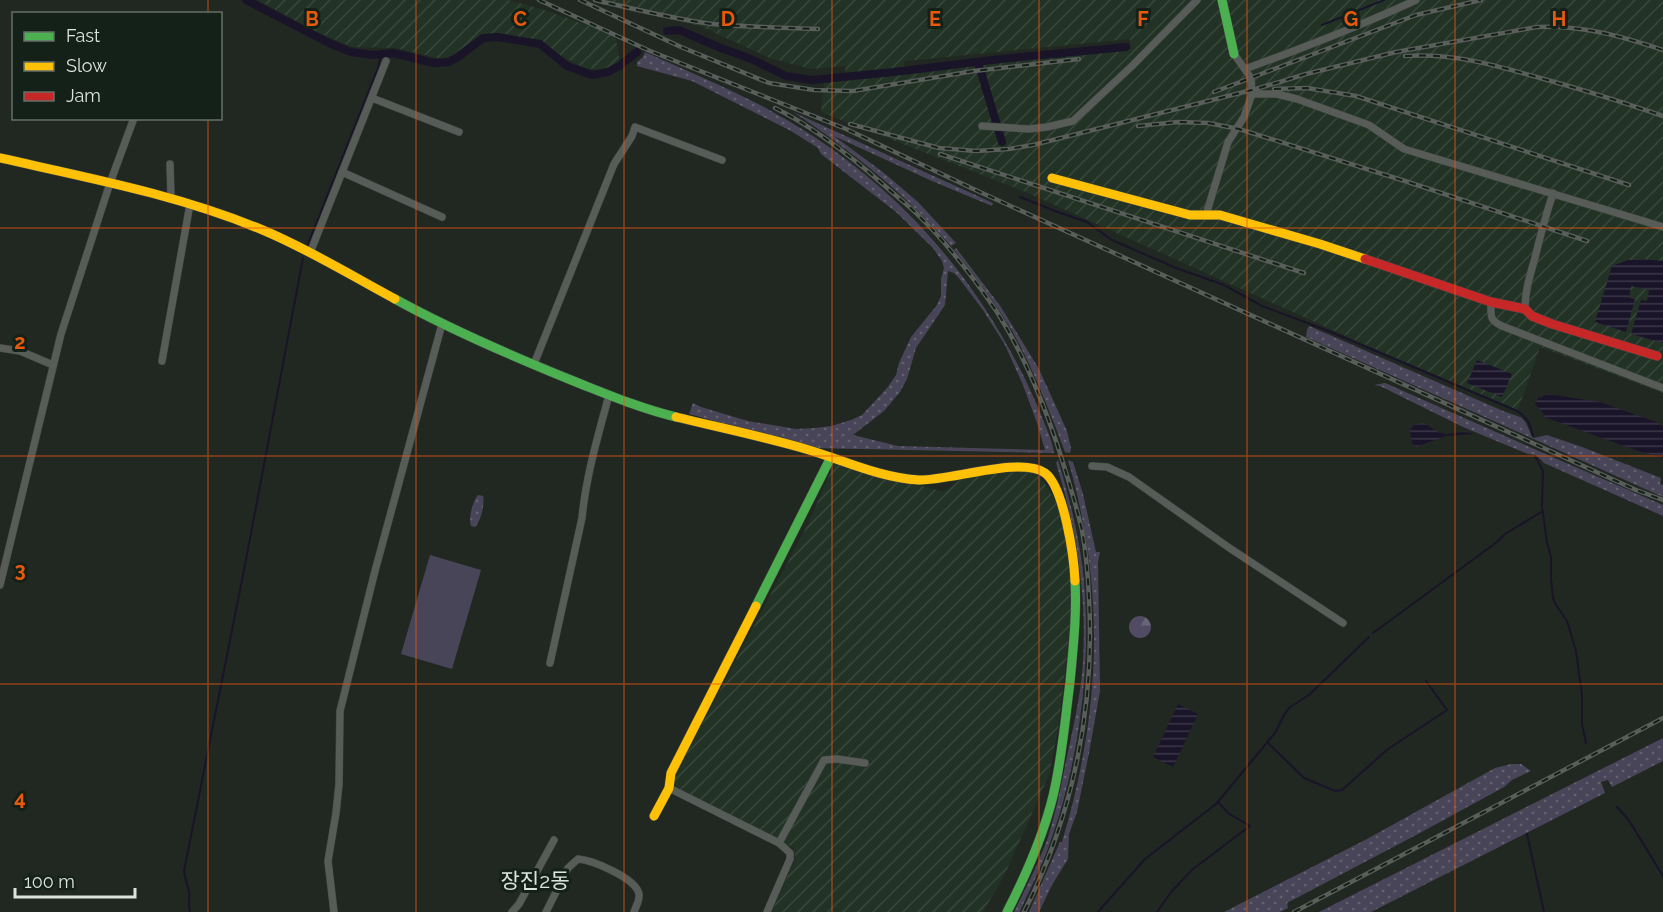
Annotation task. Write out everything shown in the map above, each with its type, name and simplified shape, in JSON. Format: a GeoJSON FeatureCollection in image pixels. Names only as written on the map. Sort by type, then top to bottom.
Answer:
{"type":"FeatureCollection","features":[{"type":"Feature","properties":{"kind":"street"},"geometry":{"type":"LineString","coordinates":[[982,126],[1029,129],[1073,121],[1132,66],[1197,0]]}},
{"type":"Feature","properties":{"kind":"street"},"geometry":{"type":"LineString","coordinates":[[1206,215],[1228,142],[1244,117],[1252,94],[1251,78],[1234,54],[1222,0]]}},
{"type":"Feature","properties":{"kind":"street"},"geometry":{"type":"LineString","coordinates":[[1245,69],[1371,21],[1416,0]]}},
{"type":"Feature","properties":{"kind":"street"},"geometry":{"type":"LineString","coordinates":[[310,253],[386,61]]}},
{"type":"Feature","properties":{"kind":"street"},"geometry":{"type":"LineString","coordinates":[[1252,94],[1277,94],[1297,99],[1369,125],[1404,149],[1663,227]]}},
{"type":"Feature","properties":{"kind":"street"},"geometry":{"type":"LineString","coordinates":[[372,98],[459,132]]}},
{"type":"Feature","properties":{"kind":"street"},"geometry":{"type":"LineString","coordinates":[[0,585],[61,334],[110,183],[133,120]]}},
{"type":"Feature","properties":{"kind":"street"},"geometry":{"type":"LineString","coordinates":[[534,364],[614,164],[632,136],[635,127],[722,160]]}},
{"type":"Feature","properties":{"kind":"street"},"geometry":{"type":"LineString","coordinates":[[0,158],[171,198],[263,230],[442,324],[643,408],[721,427],[882,472],[922,480],[998,469],[1036,467],[1044,471],[1052,480],[1070,529],[1077,599],[1064,739],[1058,774],[1041,836],[1007,912]]}},
{"type":"Feature","properties":{"kind":"street"},"geometry":{"type":"LineString","coordinates":[[170,164],[171,198]]}},
{"type":"Feature","properties":{"kind":"street"},"geometry":{"type":"LineString","coordinates":[[342,172],[442,217]]}},
{"type":"Feature","properties":{"kind":"street"},"geometry":{"type":"LineString","coordinates":[[1052,178],[1190,215],[1220,215],[1320,244],[1491,302],[1525,309],[1532,316],[1552,324],[1657,356]]}},
{"type":"Feature","properties":{"kind":"street"},"geometry":{"type":"LineString","coordinates":[[1525,309],[1529,279],[1542,226],[1553,194]]}},
{"type":"Feature","properties":{"kind":"street"},"geometry":{"type":"LineString","coordinates":[[162,361],[190,204]]}},
{"type":"Feature","properties":{"kind":"street"},"geometry":{"type":"LineString","coordinates":[[1491,302],[1494,322],[1663,388]]}},
{"type":"Feature","properties":{"kind":"street"},"geometry":{"type":"LineString","coordinates":[[334,912],[328,861],[339,784],[340,711],[372,582],[442,324]]}},
{"type":"Feature","properties":{"kind":"street"},"geometry":{"type":"LineString","coordinates":[[0,348],[20,351],[53,365]]}},
{"type":"Feature","properties":{"kind":"street"},"geometry":{"type":"LineString","coordinates":[[550,663],[582,519],[589,471],[609,395]]}},
{"type":"Feature","properties":{"kind":"street"},"geometry":{"type":"LineString","coordinates":[[654,816],[669,788],[671,773],[831,457]]}},
{"type":"Feature","properties":{"kind":"street"},"geometry":{"type":"LineString","coordinates":[[1092,466],[1107,467],[1129,477],[1228,547],[1343,623]]}},
{"type":"Feature","properties":{"kind":"street"},"geometry":{"type":"LineString","coordinates":[[779,843],[824,760],[837,759],[865,763]]}},
{"type":"Feature","properties":{"kind":"street"},"geometry":{"type":"LineString","coordinates":[[669,788],[779,843],[790,853],[790,859],[767,912]]}},
{"type":"Feature","properties":{"kind":"street"},"geometry":{"type":"LineString","coordinates":[[512,912],[519,904],[554,840]]}},
{"type":"Feature","properties":{"kind":"street"},"geometry":{"type":"LineString","coordinates":[[546,912],[568,868],[578,859],[586,860],[623,876],[634,884],[639,891],[640,898],[634,912]]}},
{"type":"Feature","properties":{"kind":"shaded area"},"geometry":{"type":"Polygon","coordinates":[[[258,0],[508,0],[615,35],[620,62],[603,70],[585,68],[557,54],[539,41],[499,33],[479,36],[453,55],[441,59],[396,48],[352,47],[308,28],[258,0]]]}},
{"type":"Feature","properties":{"kind":"shaded area"},"geometry":{"type":"Polygon","coordinates":[[[596,0],[1663,0],[1663,393],[1540,347],[1518,410],[1366,345],[1028,193],[821,112],[824,83],[1131,49],[1130,39],[904,61],[904,67],[846,74],[845,66],[811,69],[770,58],[700,26],[596,3],[596,0]]]}},
{"type":"Feature","properties":{"kind":"shaded area"},"geometry":{"type":"Polygon","coordinates":[[[645,52],[703,78],[760,105],[799,127],[835,151],[901,207],[931,238],[984,307],[1028,385],[1054,453],[813,448],[689,414],[693,403],[748,421],[796,429],[831,426],[862,415],[896,375],[911,337],[937,305],[941,296],[941,279],[944,268],[933,248],[896,212],[821,154],[818,148],[791,131],[692,81],[637,66],[637,62],[645,52]],[[948,271],[945,305],[916,348],[907,379],[900,392],[884,411],[853,435],[898,446],[1045,450],[1023,385],[1005,345],[983,310],[954,273],[948,271]]]}},
{"type":"Feature","properties":{"kind":"shaded area"},"geometry":{"type":"Polygon","coordinates":[[[793,112],[993,203],[992,206],[834,136],[918,202],[956,243],[951,246],[915,208],[876,174],[793,112]]]}},
{"type":"Feature","properties":{"kind":"shaded area"},"geometry":{"type":"Polygon","coordinates":[[[956,248],[1001,307],[1039,369],[1067,431],[1070,453],[1065,452],[1034,374],[1011,329],[984,288],[954,250],[956,248]]]}},
{"type":"Feature","properties":{"kind":"shaded area"},"geometry":{"type":"Polygon","coordinates":[[[1628,260],[1663,261],[1663,343],[1631,334],[1641,300],[1647,301],[1649,290],[1631,286],[1629,298],[1635,299],[1626,332],[1595,322],[1612,266],[1628,260]]]}},
{"type":"Feature","properties":{"kind":"shaded area"},"geometry":{"type":"Polygon","coordinates":[[[1309,326],[1519,417],[1525,421],[1534,438],[1547,435],[1661,478],[1663,497],[1306,337],[1309,326]]]}},
{"type":"Feature","properties":{"kind":"shaded area"},"geometry":{"type":"Polygon","coordinates":[[[1477,360],[1512,374],[1502,397],[1467,383],[1477,360]]]}},
{"type":"Feature","properties":{"kind":"shaded area"},"geometry":{"type":"Polygon","coordinates":[[[1385,383],[1663,505],[1663,516],[1544,463],[1535,455],[1463,427],[1374,385],[1385,383]]]}},
{"type":"Feature","properties":{"kind":"shaded area"},"geometry":{"type":"Polygon","coordinates":[[[1549,394],[1600,402],[1659,423],[1663,427],[1663,458],[1544,417],[1535,404],[1538,398],[1549,394]]]}},
{"type":"Feature","properties":{"kind":"shaded area"},"geometry":{"type":"Polygon","coordinates":[[[1423,423],[1442,433],[1474,434],[1446,436],[1416,447],[1412,443],[1410,430],[1414,425],[1423,423]]]}},
{"type":"Feature","properties":{"kind":"shaded area"},"geometry":{"type":"Polygon","coordinates":[[[1058,460],[1074,519],[1083,575],[1086,651],[1083,690],[1079,728],[1063,803],[1038,873],[1020,912],[1014,912],[1041,856],[1051,828],[1074,724],[1082,674],[1084,637],[1081,586],[1074,536],[1056,463],[1058,460]]]}},
{"type":"Feature","properties":{"kind":"shaded area"},"geometry":{"type":"Polygon","coordinates":[[[1068,460],[1073,462],[1096,552],[1100,552],[1098,562],[1100,691],[1077,812],[1069,834],[1068,859],[1039,912],[1029,912],[1060,842],[1062,842],[1085,746],[1091,699],[1094,651],[1089,557],[1068,460]]]}},
{"type":"Feature","properties":{"kind":"shaded area"},"geometry":{"type":"Polygon","coordinates":[[[838,462],[944,492],[960,480],[975,475],[1033,471],[1044,482],[1056,502],[1066,535],[1073,588],[1059,723],[1049,775],[1005,874],[983,912],[772,912],[795,859],[794,848],[677,790],[674,784],[674,777],[808,524],[834,464],[838,462]]]}},
{"type":"Feature","properties":{"kind":"shaded area"},"geometry":{"type":"Polygon","coordinates":[[[478,495],[483,496],[483,503],[481,517],[475,527],[471,526],[470,519],[478,495]]]}},
{"type":"Feature","properties":{"kind":"shaded area"},"geometry":{"type":"Polygon","coordinates":[[[430,555],[481,570],[452,669],[401,654],[430,555]]]}},
{"type":"Feature","properties":{"kind":"shaded area"},"geometry":{"type":"Polygon","coordinates":[[[1178,704],[1198,714],[1173,767],[1153,757],[1178,704]]]}},
{"type":"Feature","properties":{"kind":"shaded area"},"geometry":{"type":"Polygon","coordinates":[[[1663,738],[1663,761],[1612,787],[1608,780],[1601,782],[1605,793],[1371,912],[1319,912],[1663,738]]]}},
{"type":"Feature","properties":{"kind":"shaded area"},"geometry":{"type":"Polygon","coordinates":[[[1521,764],[1531,771],[1287,903],[1288,908],[1280,912],[1224,912],[1367,839],[1495,768],[1521,764]]]}},
{"type":"Feature","properties":{"kind":"green space"},"geometry":{"type":"Polygon","coordinates":[[[1140,616],[1148,619],[1151,627],[1148,635],[1140,638],[1132,635],[1129,627],[1132,619],[1140,616]]]}},
{"type":"Feature","properties":{"kind":"waterway"},"geometry":{"type":"LineString","coordinates":[[246,0],[331,44],[351,52],[373,55],[393,53],[434,63],[449,62],[483,38],[497,37],[540,44],[567,66],[592,75],[608,72],[637,52]]}},
{"type":"Feature","properties":{"kind":"waterway"},"geometry":{"type":"LineString","coordinates":[[1322,25],[1384,0]]}},
{"type":"Feature","properties":{"kind":"waterway"},"geometry":{"type":"LineString","coordinates":[[667,31],[679,30],[786,76],[812,80],[1126,47]]}},
{"type":"Feature","properties":{"kind":"waterway"},"geometry":{"type":"LineString","coordinates":[[308,244],[378,68],[381,54]]}},
{"type":"Feature","properties":{"kind":"waterway"},"geometry":{"type":"LineString","coordinates":[[978,62],[1002,142]]}},
{"type":"Feature","properties":{"kind":"waterway"},"geometry":{"type":"LineString","coordinates":[[1020,197],[1087,222],[1112,240],[1176,268],[1224,285],[1262,306],[1331,332],[1517,411],[1528,422],[1533,436]]}},
{"type":"Feature","properties":{"kind":"waterway"},"geometry":{"type":"LineString","coordinates":[[190,912],[189,891],[184,871],[303,258]]}},
{"type":"Feature","properties":{"kind":"waterway"},"geometry":{"type":"LineString","coordinates":[[1535,456],[1543,471],[1542,507],[1551,557],[1553,598],[1567,621],[1576,651],[1582,695],[1582,724],[1586,743]]}},
{"type":"Feature","properties":{"kind":"waterway"},"geometry":{"type":"LineString","coordinates":[[1373,633],[1505,534],[1543,511]]}},
{"type":"Feature","properties":{"kind":"waterway"},"geometry":{"type":"LineString","coordinates":[[1098,912],[1145,859],[1216,804],[1275,733],[1289,708],[1310,694],[1369,637]]}},
{"type":"Feature","properties":{"kind":"waterway"},"geometry":{"type":"LineString","coordinates":[[1267,742],[1304,778],[1335,791],[1342,790],[1388,749],[1447,710],[1426,681]]}},
{"type":"Feature","properties":{"kind":"waterway"},"geometry":{"type":"LineString","coordinates":[[1157,912],[1171,892],[1193,869],[1250,826],[1228,813],[1218,802]]}},
{"type":"Feature","properties":{"kind":"waterway"},"geometry":{"type":"LineString","coordinates":[[1617,807],[1628,819],[1663,876]]}},
{"type":"Feature","properties":{"kind":"waterway"},"geometry":{"type":"LineString","coordinates":[[1527,834],[1544,912]]}},
{"type":"Feature","properties":{"kind":"railway"},"geometry":{"type":"LineString","coordinates":[[539,0],[650,51],[846,129],[1636,490],[1663,500]]}},
{"type":"Feature","properties":{"kind":"railway"},"geometry":{"type":"LineString","coordinates":[[580,0],[681,47],[769,83],[814,90],[853,91],[974,71],[1079,59]]}},
{"type":"Feature","properties":{"kind":"railway"},"geometry":{"type":"LineString","coordinates":[[595,0],[668,17],[712,24],[818,29]]}},
{"type":"Feature","properties":{"kind":"railway"},"geometry":{"type":"LineString","coordinates":[[1214,92],[1416,15],[1481,0]]}},
{"type":"Feature","properties":{"kind":"railway"},"geometry":{"type":"LineString","coordinates":[[850,124],[939,148],[976,151],[1009,149],[1033,145],[1396,52],[1537,27],[1601,32],[1663,50]]}},
{"type":"Feature","properties":{"kind":"railway"},"geometry":{"type":"LineString","coordinates":[[1405,56],[1440,56],[1490,65],[1586,91],[1663,116]]}},
{"type":"Feature","properties":{"kind":"railway"},"geometry":{"type":"LineString","coordinates":[[1274,89],[1307,88],[1356,96],[1629,185]]}},
{"type":"Feature","properties":{"kind":"railway"},"geometry":{"type":"LineString","coordinates":[[775,108],[819,134],[860,165],[917,214],[960,261],[997,312],[1015,344],[1038,393],[1064,465],[1082,530],[1086,555],[1090,640],[1088,680],[1084,720],[1068,799],[1056,838],[1024,912]]}},
{"type":"Feature","properties":{"kind":"railway"},"geometry":{"type":"LineString","coordinates":[[1138,126],[1178,122],[1208,123],[1239,129],[1587,241]]}},
{"type":"Feature","properties":{"kind":"railway"},"geometry":{"type":"LineString","coordinates":[[940,154],[1304,273]]}},
{"type":"Feature","properties":{"kind":"railway"},"geometry":{"type":"LineString","coordinates":[[1294,912],[1663,718]]}},
{"type":"Feature","properties":{"kind":"traffic: fast"},"geometry":{"type":"LineString","coordinates":[[1222,0],[1234,54]]}},
{"type":"Feature","properties":{"kind":"traffic: fast"},"geometry":{"type":"LineString","coordinates":[[395,299],[461,333],[530,363],[626,401],[676,417]]}},
{"type":"Feature","properties":{"kind":"traffic: fast"},"geometry":{"type":"LineString","coordinates":[[756,606],[831,457]]}},
{"type":"Feature","properties":{"kind":"traffic: fast"},"geometry":{"type":"LineString","coordinates":[[1007,912],[1039,841],[1056,782],[1070,682],[1075,619],[1075,581]]}},
{"type":"Feature","properties":{"kind":"traffic: slow"},"geometry":{"type":"LineString","coordinates":[[0,158],[134,188],[233,218],[298,246],[395,299]]}},
{"type":"Feature","properties":{"kind":"traffic: slow"},"geometry":{"type":"LineString","coordinates":[[1052,178],[1190,215],[1220,215],[1365,259]]}},
{"type":"Feature","properties":{"kind":"traffic: slow"},"geometry":{"type":"LineString","coordinates":[[676,417],[792,445],[877,473],[905,479],[932,479],[1003,468],[1034,468],[1045,473],[1058,492],[1067,523],[1075,581]]}},
{"type":"Feature","properties":{"kind":"traffic: slow"},"geometry":{"type":"LineString","coordinates":[[654,816],[669,788],[671,773],[756,606]]}},
{"type":"Feature","properties":{"kind":"traffic: jam"},"geometry":{"type":"LineString","coordinates":[[1365,259],[1491,302],[1525,309],[1532,316],[1552,324],[1657,356]]}},
{"type":"Feature","properties":{"kind":"district","name":"장진2동"},"geometry":{"type":"Point","coordinates":[535,880]}}]}
